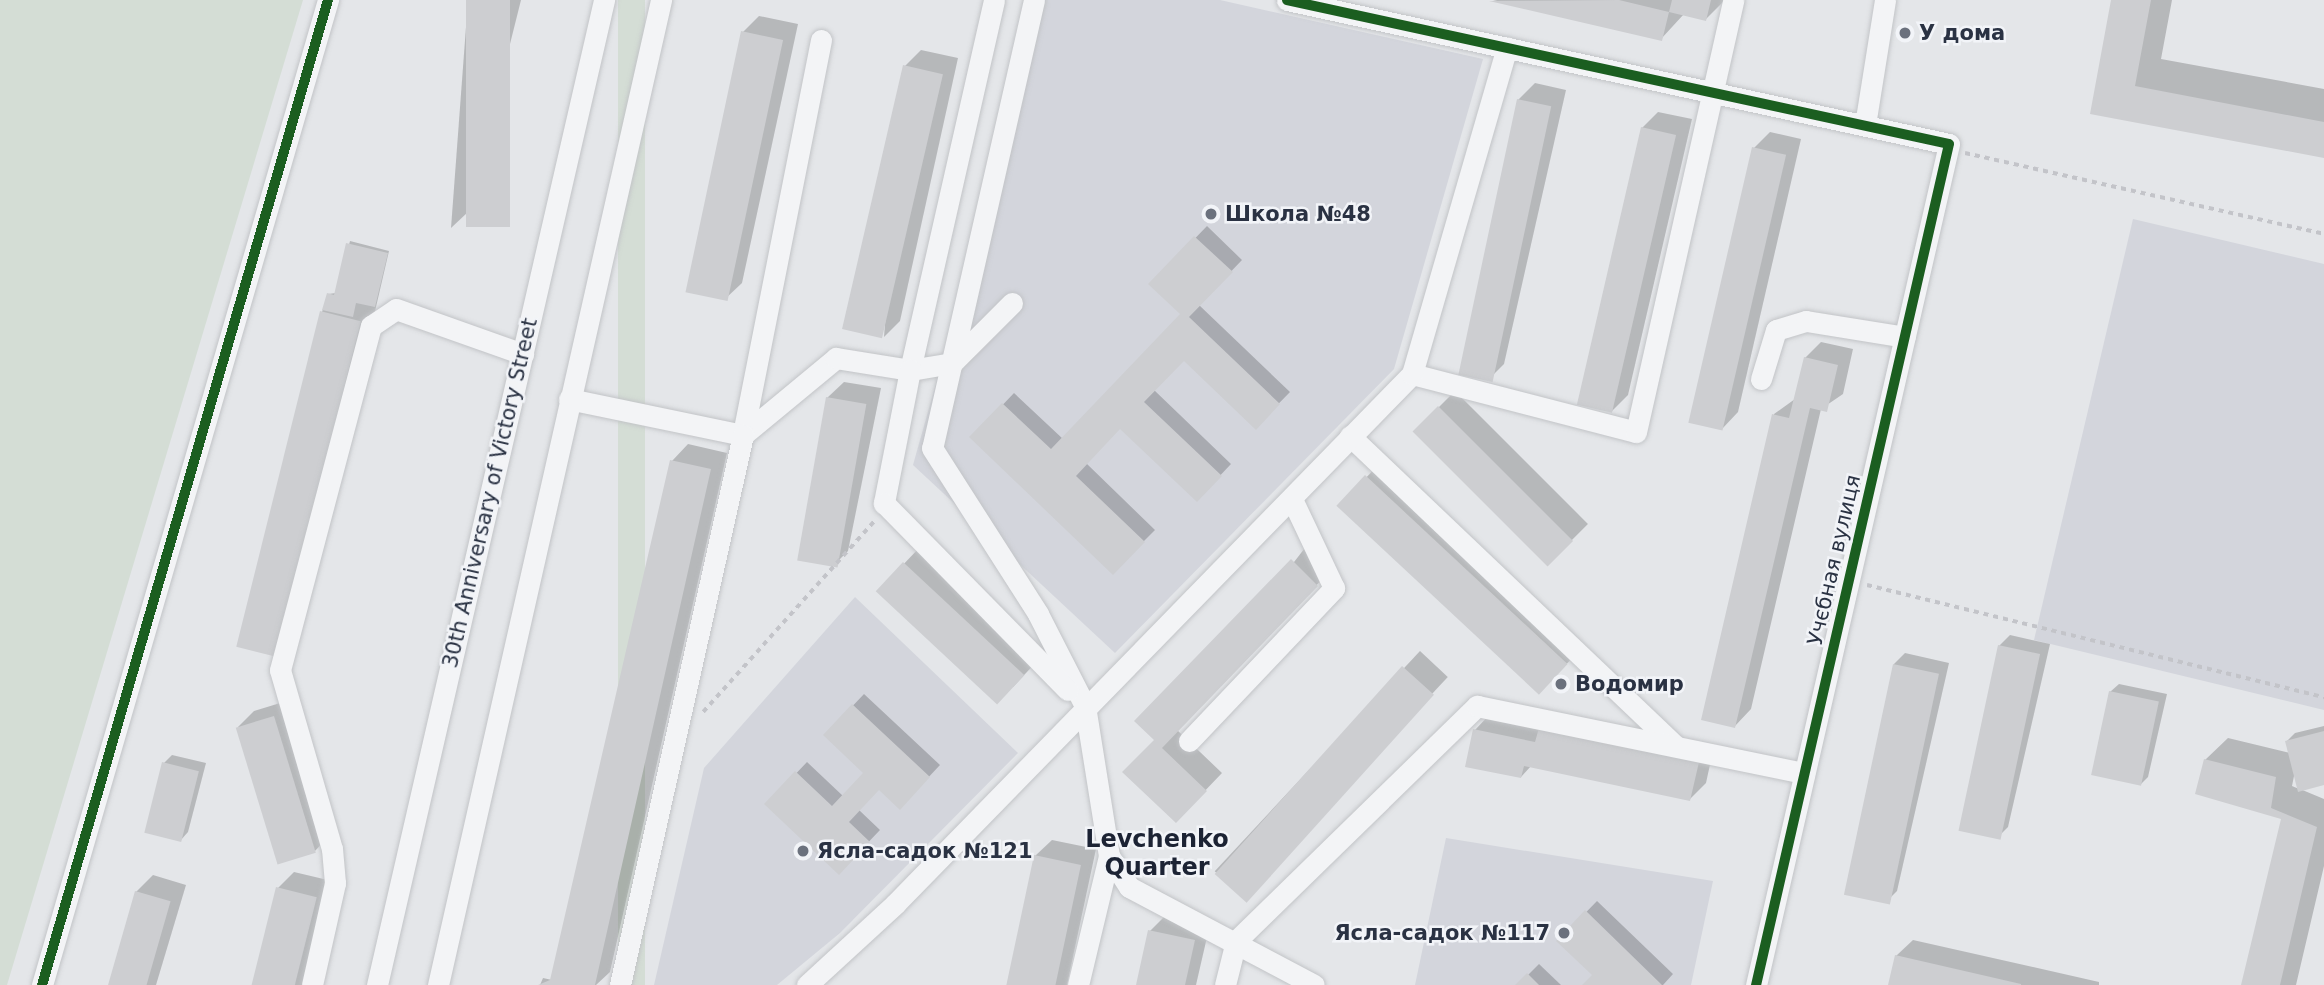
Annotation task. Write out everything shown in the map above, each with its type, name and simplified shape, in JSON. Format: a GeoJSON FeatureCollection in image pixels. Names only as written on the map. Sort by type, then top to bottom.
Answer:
{"type":"FeatureCollection","features":[{"type":"Feature","properties":{"kind":"street"},"geometry":{"type":"LineString","coordinates":[[42,985],[328,0]]}},
{"type":"Feature","properties":{"kind":"street","name":"30th Anniversary of Victory Street"},"geometry":{"type":"LineString","coordinates":[[377,985],[604,0]]}},
{"type":"Feature","properties":{"kind":"street"},"geometry":{"type":"LineString","coordinates":[[438,985],[661,0]]}},
{"type":"Feature","properties":{"kind":"street"},"geometry":{"type":"LineString","coordinates":[[994,0],[910,370],[884,503],[1085,706]]}},
{"type":"Feature","properties":{"kind":"street"},"geometry":{"type":"LineString","coordinates":[[1034,0],[932,448],[1038,614],[1085,706],[1109,856],[1078,985]]}},
{"type":"Feature","properties":{"kind":"street"},"geometry":{"type":"LineString","coordinates":[[1287,0],[1949,144]]}},
{"type":"Feature","properties":{"kind":"street"},"geometry":{"type":"LineString","coordinates":[[1412,374],[1636,432],[1710,92],[1733,0]]}},
{"type":"Feature","properties":{"kind":"street"},"geometry":{"type":"LineString","coordinates":[[1864,125],[1885,0]]}},
{"type":"Feature","properties":{"kind":"street"},"geometry":{"type":"LineString","coordinates":[[620,985],[743,435],[821,40]]}},
{"type":"Feature","properties":{"kind":"street"},"geometry":{"type":"LineString","coordinates":[[807,985],[895,904],[1085,706],[1292,499],[1412,374],[1507,48]]}},
{"type":"Feature","properties":{"kind":"street","name":"Учєбная вулиця"},"geometry":{"type":"LineString","coordinates":[[1756,985],[1949,144]]}},
{"type":"Feature","properties":{"kind":"street"},"geometry":{"type":"LineString","coordinates":[[743,435],[835,358],[910,370],[952,363],[1012,303]]}},
{"type":"Feature","properties":{"kind":"street"},"geometry":{"type":"LineString","coordinates":[[312,985],[335,883],[332,849],[280,670],[371,326],[396,309],[523,354]]}},
{"type":"Feature","properties":{"kind":"street"},"geometry":{"type":"LineString","coordinates":[[1761,379],[1776,330],[1806,321],[1905,337]]}},
{"type":"Feature","properties":{"kind":"street"},"geometry":{"type":"LineString","coordinates":[[569,399],[743,435]]}},
{"type":"Feature","properties":{"kind":"street"},"geometry":{"type":"LineString","coordinates":[[1350,436],[1675,746]]}},
{"type":"Feature","properties":{"kind":"street"},"geometry":{"type":"LineString","coordinates":[[1189,741],[1334,588],[1292,499]]}},
{"type":"Feature","properties":{"kind":"street"},"geometry":{"type":"LineString","coordinates":[[1225,985],[1236,941],[1477,705],[1804,773]]}},
{"type":"Feature","properties":{"kind":"street"},"geometry":{"type":"LineString","coordinates":[[1109,856],[1129,887],[1236,941],[1314,985]]}},
{"type":"Feature","properties":{"kind":"path"},"geometry":{"type":"LineString","coordinates":[[1949,144],[1974,159],[2324,234]]}},
{"type":"Feature","properties":{"kind":"path"},"geometry":{"type":"LineString","coordinates":[[675,742],[865,538],[884,503]]}},
{"type":"Feature","properties":{"kind":"path"},"geometry":{"type":"LineString","coordinates":[[1848,582],[2324,697]]}},
{"type":"Feature","properties":{"kind":"shaded area"},"geometry":{"type":"Polygon","coordinates":[[[0,0],[303,0],[7,985],[0,985],[0,0]]]}},
{"type":"Feature","properties":{"kind":"shaded area"},"geometry":{"type":"Polygon","coordinates":[[[618,0],[645,0],[645,985],[618,985],[618,0]]]}},
{"type":"Feature","properties":{"kind":"shaded area","name":"Школа №48"},"geometry":{"type":"Polygon","coordinates":[[[1044,0],[1220,0],[1483,59],[1394,369],[1115,653],[913,465],[1044,0]]]}},
{"type":"Feature","properties":{"kind":"shaded area"},"geometry":{"type":"Polygon","coordinates":[[[2133,219],[2324,264],[2324,710],[2034,640],[2133,219]]]}},
{"type":"Feature","properties":{"kind":"shaded area","name":"Ясла-садок №121"},"geometry":{"type":"Polygon","coordinates":[[[855,597],[1018,753],[840,933],[777,985],[654,985],[704,768],[855,597]]]}},
{"type":"Feature","properties":{"kind":"shaded area","name":"Ясла-садок №117"},"geometry":{"type":"Polygon","coordinates":[[[1446,838],[1713,881],[1691,985],[1415,985],[1446,838]]]}},
{"type":"Feature","properties":{"kind":"building"},"geometry":{"type":"Polygon","coordinates":[[[466,0],[510,0],[510,227],[466,227],[466,0]]]}},
{"type":"Feature","properties":{"kind":"building"},"geometry":{"type":"Polygon","coordinates":[[[1619,0],[1669,12],[1662,41],[1489,1],[1619,0]]]}},
{"type":"Feature","properties":{"kind":"building"},"geometry":{"type":"Polygon","coordinates":[[[1672,0],[1711,0],[1706,21],[1669,12],[1672,0]]]}},
{"type":"Feature","properties":{"kind":"building"},"geometry":{"type":"Polygon","coordinates":[[[2111,0],[2151,0],[2135,86],[2324,122],[2324,158],[2090,114],[2111,0]]]}},
{"type":"Feature","properties":{"kind":"building"},"geometry":{"type":"Polygon","coordinates":[[[741,31],[783,40],[728,301],[685,292],[741,31]]]}},
{"type":"Feature","properties":{"kind":"building"},"geometry":{"type":"Polygon","coordinates":[[[903,65],[943,74],[882,338],[842,329],[903,65]]]}},
{"type":"Feature","properties":{"kind":"building"},"geometry":{"type":"Polygon","coordinates":[[[1517,99],[1551,106],[1493,382],[1458,375],[1517,99]]]}},
{"type":"Feature","properties":{"kind":"building"},"geometry":{"type":"Polygon","coordinates":[[[1641,127],[1676,135],[1612,413],[1577,405],[1641,127]]]}},
{"type":"Feature","properties":{"kind":"building"},"geometry":{"type":"Polygon","coordinates":[[[1752,147],[1786,155],[1722,431],[1688,423],[1752,147]]]}},
{"type":"Feature","properties":{"kind":"building"},"geometry":{"type":"Polygon","coordinates":[[[1194,236],[1233,272],[1189,317],[1280,404],[1256,430],[1184,361],[1144,402],[1222,476],[1197,502],[1120,429],[1076,476],[1145,542],[1113,575],[969,437],[1002,403],[1051,449],[1180,314],[1148,284],[1194,236]]]}},
{"type":"Feature","properties":{"kind":"building"},"geometry":{"type":"Polygon","coordinates":[[[346,243],[388,253],[375,307],[356,303],[353,317],[322,310],[327,293],[334,295],[346,243]]]}},
{"type":"Feature","properties":{"kind":"building"},"geometry":{"type":"Polygon","coordinates":[[[320,311],[361,321],[277,657],[236,647],[320,311]]]}},
{"type":"Feature","properties":{"kind":"building"},"geometry":{"type":"Polygon","coordinates":[[[1804,357],[1838,365],[1827,412],[1810,408],[1735,728],[1701,720],[1772,414],[1789,418],[1804,357]]]}},
{"type":"Feature","properties":{"kind":"building"},"geometry":{"type":"Polygon","coordinates":[[[826,397],[866,404],[838,568],[797,560],[826,397]]]}},
{"type":"Feature","properties":{"kind":"building"},"geometry":{"type":"Polygon","coordinates":[[[1438,406],[1573,541],[1548,567],[1413,431],[1438,406]]]}},
{"type":"Feature","properties":{"kind":"building"},"geometry":{"type":"Polygon","coordinates":[[[670,460],[711,469],[595,985],[538,985],[550,980],[670,460]]]}},
{"type":"Feature","properties":{"kind":"building"},"geometry":{"type":"Polygon","coordinates":[[[1365,475],[1568,664],[1539,695],[1336,506],[1365,475]]]}},
{"type":"Feature","properties":{"kind":"building"},"geometry":{"type":"Polygon","coordinates":[[[1291,559],[1318,586],[1162,748],[1207,791],[1176,823],[1122,772],[1154,740],[1134,721],[1291,559]]]}},
{"type":"Feature","properties":{"kind":"building"},"geometry":{"type":"Polygon","coordinates":[[[903,562],[1024,675],[997,704],[876,591],[903,562]]]}},
{"type":"Feature","properties":{"kind":"building"},"geometry":{"type":"Polygon","coordinates":[[[1998,645],[2040,654],[2001,840],[1958,831],[1998,645]]]}},
{"type":"Feature","properties":{"kind":"building"},"geometry":{"type":"Polygon","coordinates":[[[1893,664],[1939,674],[1890,905],[1844,895],[1893,664]]]}},
{"type":"Feature","properties":{"kind":"building"},"geometry":{"type":"Polygon","coordinates":[[[1402,666],[1434,695],[1247,903],[1215,874],[1402,666]]]}},
{"type":"Feature","properties":{"kind":"building"},"geometry":{"type":"Polygon","coordinates":[[[2109,691],[2159,702],[2141,786],[2091,775],[2109,691]]]}},
{"type":"Feature","properties":{"kind":"building"},"geometry":{"type":"Polygon","coordinates":[[[852,704],[930,777],[900,810],[879,790],[849,822],[870,842],[839,875],[764,804],[795,771],[832,806],[863,773],[823,735],[852,704]]]}},
{"type":"Feature","properties":{"kind":"building"},"geometry":{"type":"Polygon","coordinates":[[[274,716],[316,853],[278,864],[236,728],[274,716]]]}},
{"type":"Feature","properties":{"kind":"building"},"geometry":{"type":"Polygon","coordinates":[[[1539,728],[1699,762],[1690,801],[1524,766],[1521,778],[1465,767],[1473,729],[1535,742],[1539,728]]]}},
{"type":"Feature","properties":{"kind":"building"},"geometry":{"type":"Polygon","coordinates":[[[2324,731],[2324,785],[2298,792],[2285,741],[2324,731]]]}},
{"type":"Feature","properties":{"kind":"building"},"geometry":{"type":"Polygon","coordinates":[[[2204,759],[2276,777],[2271,808],[2317,827],[2280,985],[2241,985],[2281,819],[2195,794],[2204,759]]]}},
{"type":"Feature","properties":{"kind":"building"},"geometry":{"type":"Polygon","coordinates":[[[162,762],[199,771],[181,842],[144,833],[162,762]]]}},
{"type":"Feature","properties":{"kind":"building"},"geometry":{"type":"Polygon","coordinates":[[[1034,855],[1081,865],[1055,985],[1006,985],[1034,855]]]}},
{"type":"Feature","properties":{"kind":"building"},"geometry":{"type":"Polygon","coordinates":[[[276,887],[317,897],[295,985],[252,985],[276,887]]]}},
{"type":"Feature","properties":{"kind":"building"},"geometry":{"type":"Polygon","coordinates":[[[135,891],[171,901],[147,985],[108,985],[135,891]]]}},
{"type":"Feature","properties":{"kind":"building"},"geometry":{"type":"Polygon","coordinates":[[[1585,910],[1662,985],[1582,985],[1592,975],[1556,941],[1585,910]]]}},
{"type":"Feature","properties":{"kind":"building"},"geometry":{"type":"Polygon","coordinates":[[[1148,930],[1195,940],[1185,985],[1136,985],[1148,930]]]}},
{"type":"Feature","properties":{"kind":"building"},"geometry":{"type":"Polygon","coordinates":[[[1895,955],[2021,984],[2021,985],[1888,985],[1895,955]]]}},
{"type":"Feature","properties":{"kind":"building"},"geometry":{"type":"Polygon","coordinates":[[[1527,973],[1539,985],[1515,985],[1527,973]]]}},
{"type":"Feature","properties":{"kind":"cycle path"},"geometry":{"type":"LineString","coordinates":[[42,985],[328,0]]}},
{"type":"Feature","properties":{"kind":"cycle path"},"geometry":{"type":"LineString","coordinates":[[1287,0],[1949,144],[1756,985]]}},
{"type":"Feature","properties":{"kind":"place","name":"У дома"},"geometry":{"type":"Point","coordinates":[1905,33]}},
{"type":"Feature","properties":{"kind":"place","name":"Школа №48"},"geometry":{"type":"Point","coordinates":[1211,214]}},
{"type":"Feature","properties":{"kind":"place","name":"Водомир"},"geometry":{"type":"Point","coordinates":[1561,684]}},
{"type":"Feature","properties":{"kind":"place","name":"Ясла-садок №121"},"geometry":{"type":"Point","coordinates":[803,851]}},
{"type":"Feature","properties":{"kind":"place","name":"Ясла-садок №117"},"geometry":{"type":"Point","coordinates":[1564,933]}},
{"type":"Feature","properties":{"kind":"district","name":"Levchenko Quarter"},"geometry":{"type":"Point","coordinates":[1157,854]}}]}
